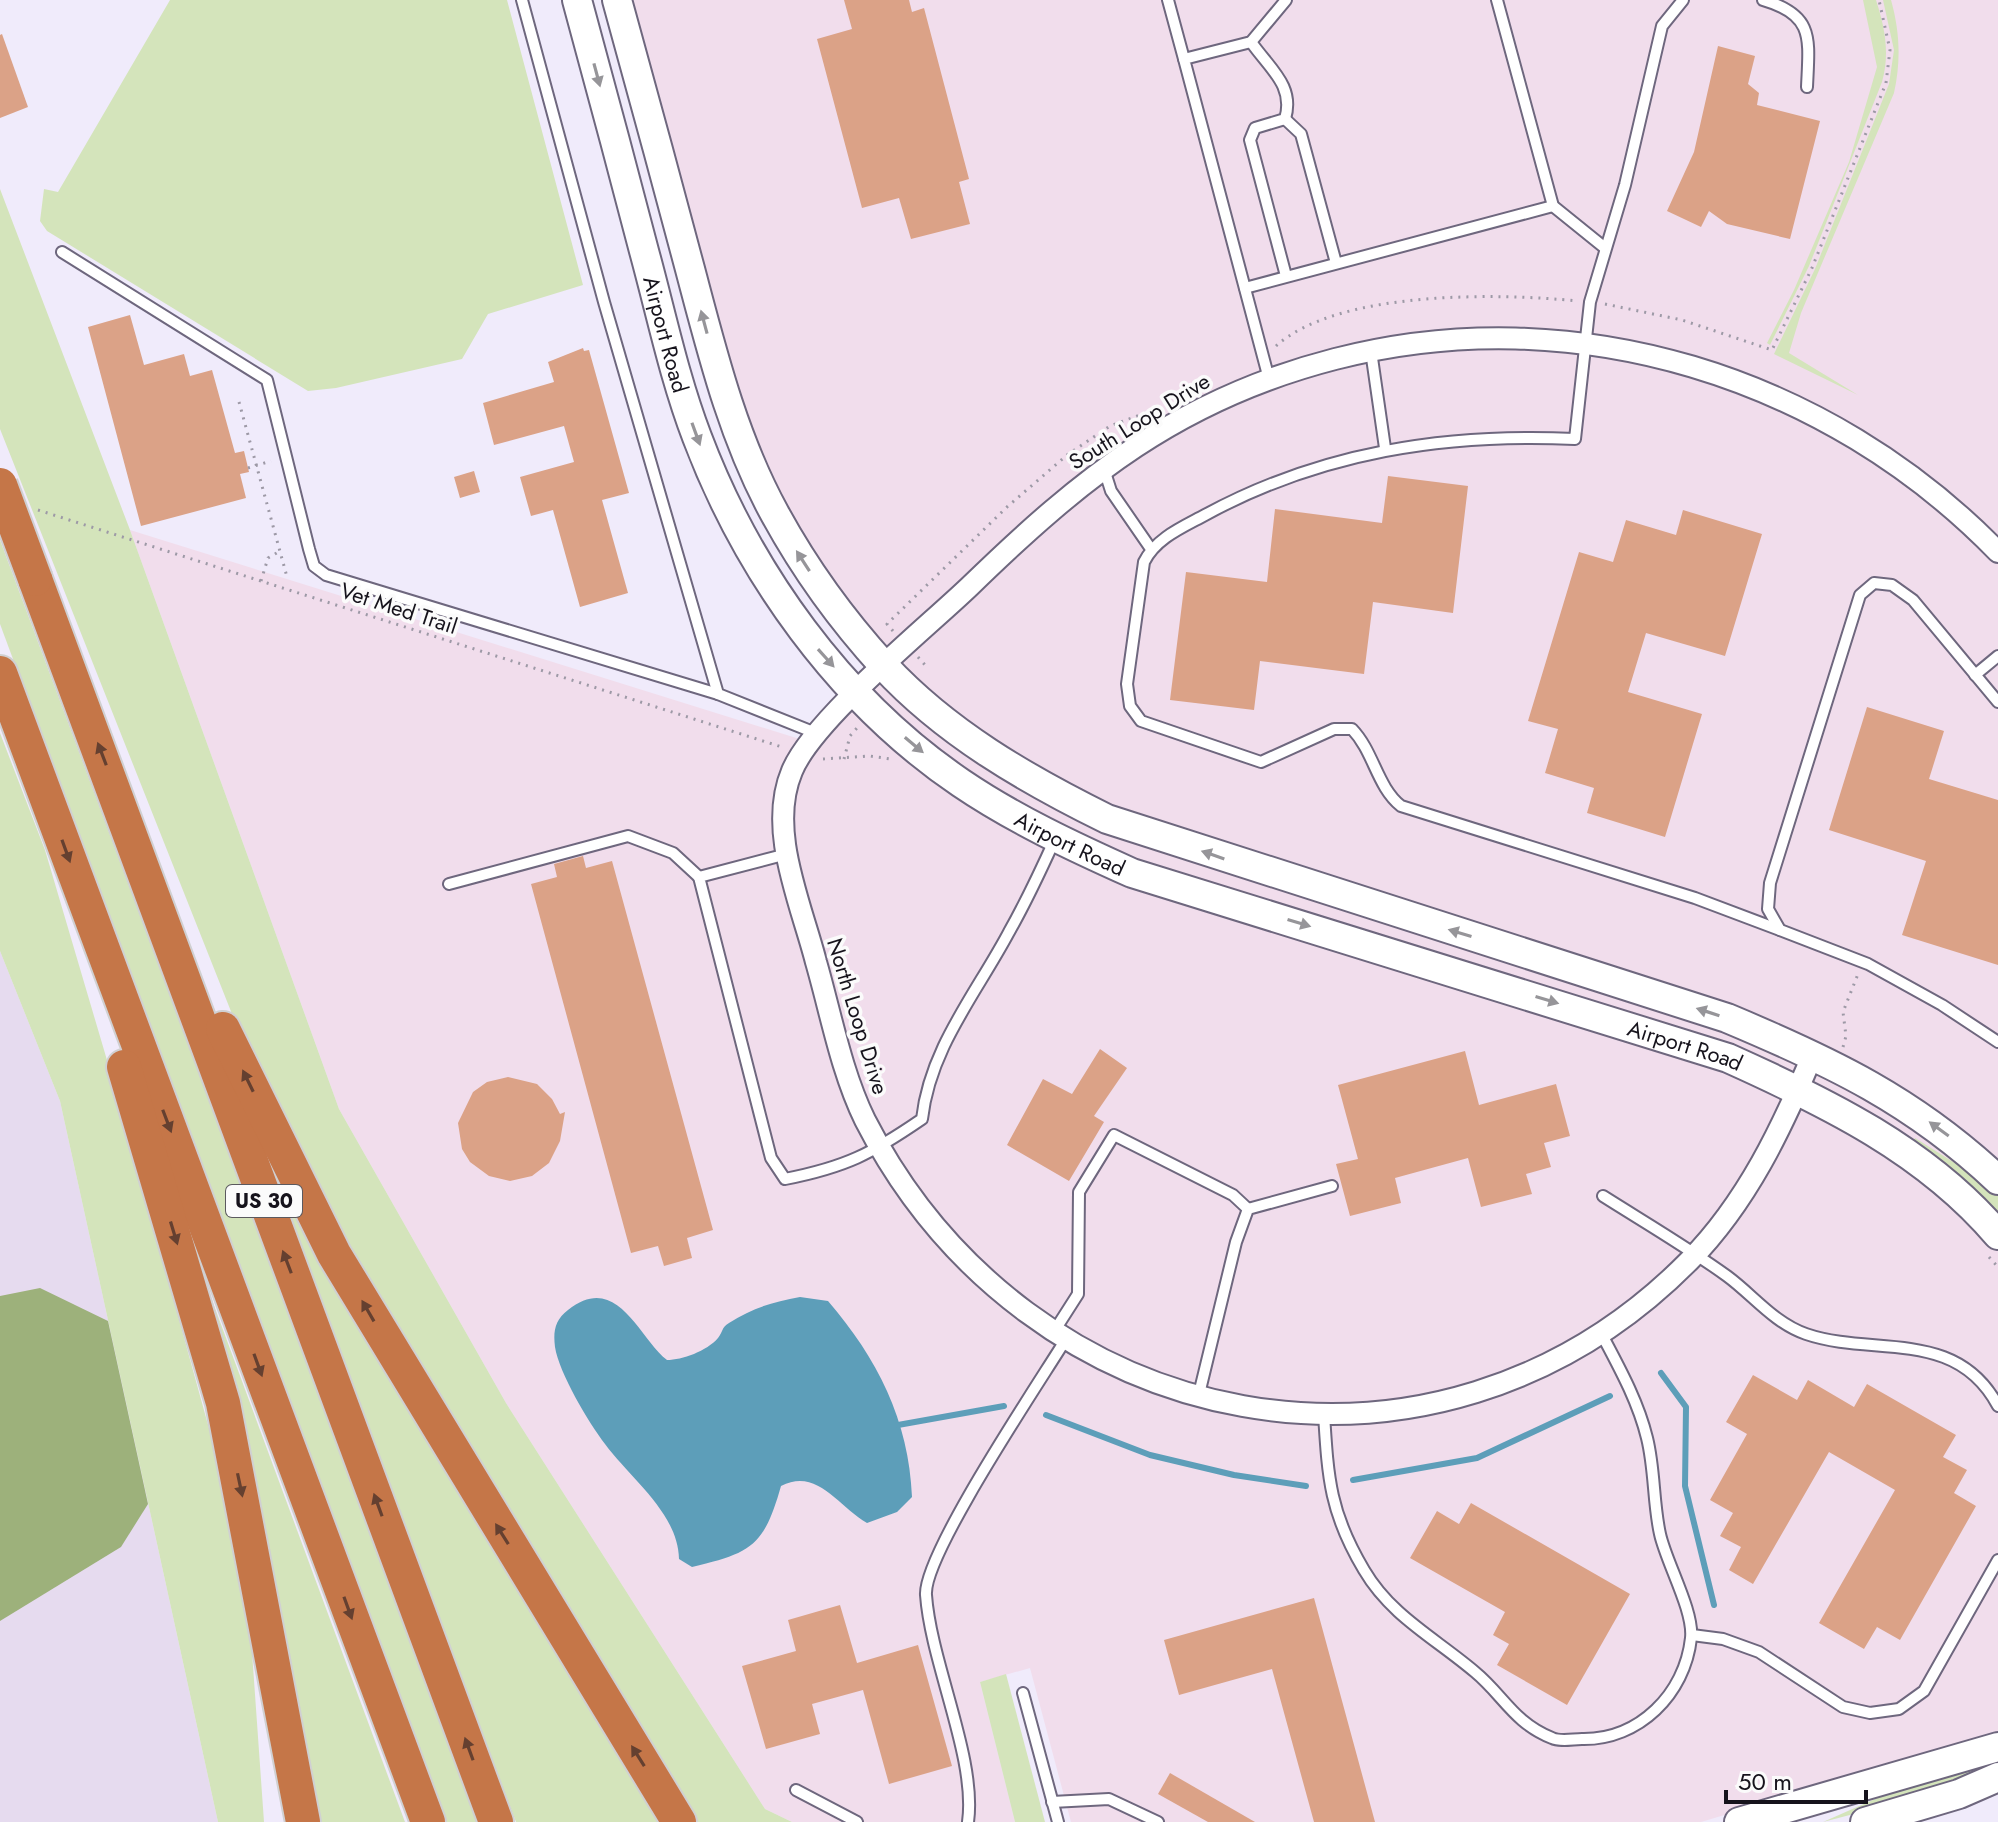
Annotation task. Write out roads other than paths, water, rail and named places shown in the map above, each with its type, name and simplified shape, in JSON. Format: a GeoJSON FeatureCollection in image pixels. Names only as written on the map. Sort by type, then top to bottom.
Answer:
{"type":"FeatureCollection","features":[{"type":"Feature","properties":{"kind":"highway","name":"US 30"},"geometry":{"type":"LineString","coordinates":[[0,485],[119,798],[266,1207],[496,1822]]}},
{"type":"Feature","properties":{"kind":"highway","name":"US 30"},"geometry":{"type":"LineString","coordinates":[[0,673],[428,1822]]}},
{"type":"Feature","properties":{"kind":"highway"},"geometry":{"type":"LineString","coordinates":[[119,798],[208,1001],[334,1254],[679,1822]]}},
{"type":"Feature","properties":{"kind":"highway"},"geometry":{"type":"LineString","coordinates":[[89,915],[99,995],[130,1084],[223,1403],[259,1583],[271,1669],[303,1822]]}},
{"type":"Feature","properties":{"kind":"highway"},"geometry":{"type":"LineString","coordinates":[[271,1669],[281,1822]]}},
{"type":"Feature","properties":{"kind":"main road","name":"Airport Road"},"geometry":{"type":"LineString","coordinates":[[577,0],[697,436],[721,493],[765,575],[814,645],[888,723],[961,783],[1055,838],[1132,873],[1728,1058],[1798,1089],[1885,1138],[1942,1179],[1992,1244]]}},
{"type":"Feature","properties":{"kind":"main road","name":"Airport Road"},"geometry":{"type":"LineString","coordinates":[[617,0],[719,378],[741,437],[774,512],[799,556],[822,590],[885,667],[994,758],[1041,787],[1107,819],[1727,1018],[1826,1054],[1905,1104],[1960,1145],[1998,1180]]}},
{"type":"Feature","properties":{"kind":"main road"},"geometry":{"type":"LineString","coordinates":[[1739,1822],[1998,1747]]}},
{"type":"Feature","properties":{"kind":"main road"},"geometry":{"type":"LineString","coordinates":[[1865,1822],[1959,1794],[1998,1777]]}},
{"type":"Feature","properties":{"kind":"street","name":"South Loop Drive"},"geometry":{"type":"LineString","coordinates":[[857,692],[1057,503],[1103,467],[1218,398],[1269,379],[1370,350],[1479,338],[1586,344],[1652,354],[1704,369],[1823,418],[1907,471],[1998,552]]}},
{"type":"Feature","properties":{"kind":"street","name":"North Loop Drive"},"geometry":{"type":"LineString","coordinates":[[857,692],[801,753],[786,789],[783,807],[787,854],[854,1095],[881,1147],[929,1219],[961,1255],[997,1291],[1060,1336],[1122,1370],[1199,1396],[1279,1412],[1324,1414],[1417,1405],[1465,1393],[1559,1357],[1601,1333],[1695,1256],[1765,1161],[1798,1089],[1826,1054]]}},
{"type":"Feature","properties":{"kind":"lane"},"geometry":{"type":"LineString","coordinates":[[522,0],[599,283],[718,694]]}},
{"type":"Feature","properties":{"kind":"lane"},"geometry":{"type":"LineString","coordinates":[[1168,0],[1269,379]]}},
{"type":"Feature","properties":{"kind":"lane"},"geometry":{"type":"LineString","coordinates":[[1184,59],[1251,42],[1286,0]]}},
{"type":"Feature","properties":{"kind":"lane"},"geometry":{"type":"LineString","coordinates":[[1497,0],[1553,206],[1605,248]]}},
{"type":"Feature","properties":{"kind":"lane"},"geometry":{"type":"LineString","coordinates":[[1683,0],[1662,26],[1625,185],[1590,302],[1575,439],[1456,438],[1385,448],[1312,468],[1232,501],[1151,549],[1144,562],[1127,684],[1130,706],[1141,721],[1261,762],[1334,729],[1352,729],[1365,742],[1389,797],[1401,806],[1695,898],[1864,962],[1942,1005],[1998,1042]]}},
{"type":"Feature","properties":{"kind":"lane"},"geometry":{"type":"LineString","coordinates":[[1763,0],[1789,8],[1800,19],[1809,44],[1807,87]]}},
{"type":"Feature","properties":{"kind":"lane"},"geometry":{"type":"LineString","coordinates":[[1251,42],[1288,91],[1290,102],[1285,119]]}},
{"type":"Feature","properties":{"kind":"lane"},"geometry":{"type":"LineString","coordinates":[[1285,119],[1301,134],[1336,263]]}},
{"type":"Feature","properties":{"kind":"lane"},"geometry":{"type":"LineString","coordinates":[[1285,119],[1255,128],[1250,140],[1286,276]]}},
{"type":"Feature","properties":{"kind":"lane"},"geometry":{"type":"LineString","coordinates":[[1245,288],[1553,206]]}},
{"type":"Feature","properties":{"kind":"lane"},"geometry":{"type":"LineString","coordinates":[[62,252],[267,380],[314,566],[326,575],[718,694],[818,734]]}},
{"type":"Feature","properties":{"kind":"lane"},"geometry":{"type":"LineString","coordinates":[[1370,350],[1385,448]]}},
{"type":"Feature","properties":{"kind":"lane"},"geometry":{"type":"LineString","coordinates":[[1103,467],[1111,491],[1151,549]]}},
{"type":"Feature","properties":{"kind":"lane"},"geometry":{"type":"LineString","coordinates":[[1780,930],[1768,909],[1770,883],[1860,595],[1874,583],[1892,585],[1913,600],[1998,702]]}},
{"type":"Feature","properties":{"kind":"lane"},"geometry":{"type":"LineString","coordinates":[[1975,675],[1998,656]]}},
{"type":"Feature","properties":{"kind":"lane"},"geometry":{"type":"LineString","coordinates":[[449,884],[628,836],[673,853],[699,877],[771,1158],[785,1179],[835,1169],[881,1147],[922,1119],[925,1091],[940,1050],[1009,933],[1055,838]]}},
{"type":"Feature","properties":{"kind":"lane"},"geometry":{"type":"LineString","coordinates":[[699,877],[787,854]]}},
{"type":"Feature","properties":{"kind":"lane"},"geometry":{"type":"LineString","coordinates":[[968,1822],[971,1798],[940,1669],[926,1592],[949,1531],[1060,1336],[1078,1294],[1079,1192],[1114,1135],[1233,1195],[1248,1209]]}},
{"type":"Feature","properties":{"kind":"lane"},"geometry":{"type":"LineString","coordinates":[[1248,1209],[1332,1186]]}},
{"type":"Feature","properties":{"kind":"lane"},"geometry":{"type":"LineString","coordinates":[[1603,1196],[1728,1277],[1766,1311],[1804,1334],[1935,1353],[1971,1373],[1998,1406]]}},
{"type":"Feature","properties":{"kind":"lane"},"geometry":{"type":"LineString","coordinates":[[1199,1396],[1236,1242],[1248,1209]]}},
{"type":"Feature","properties":{"kind":"lane"},"geometry":{"type":"LineString","coordinates":[[1324,1414],[1328,1488],[1346,1536],[1366,1573],[1399,1616],[1478,1674],[1511,1713],[1554,1739],[1599,1740],[1641,1724],[1667,1698],[1683,1671],[1692,1635],[1660,1535],[1654,1478],[1643,1423],[1601,1333]]}},
{"type":"Feature","properties":{"kind":"lane"},"geometry":{"type":"LineString","coordinates":[[1692,1635],[1723,1639],[1759,1652],[1843,1707],[1870,1713],[1899,1709],[1924,1691],[1998,1560]]}},
{"type":"Feature","properties":{"kind":"lane"},"geometry":{"type":"LineString","coordinates":[[1023,1693],[1058,1822]]}},
{"type":"Feature","properties":{"kind":"lane"},"geometry":{"type":"LineString","coordinates":[[796,1790],[857,1822]]}},
{"type":"Feature","properties":{"kind":"lane"},"geometry":{"type":"LineString","coordinates":[[1052,1802],[1109,1799],[1158,1822]]}},
{"type":"Feature","properties":{"kind":"water"},"geometry":{"type":"Polygon","coordinates":[[[800,1297],[828,1301],[875,1368],[897,1416],[910,1469],[912,1497],[897,1512],[867,1523],[827,1491],[806,1481],[794,1481],[781,1486],[768,1522],[753,1544],[729,1557],[692,1567],[679,1559],[677,1542],[662,1512],[591,1424],[562,1370],[554,1341],[556,1326],[568,1310],[585,1300],[600,1298],[625,1312],[656,1350],[667,1360],[673,1360],[708,1347],[726,1325],[746,1313],[800,1297]]]}},
{"type":"Feature","properties":{"kind":"waterway"},"geometry":{"type":"LineString","coordinates":[[1661,1373],[1686,1407],[1685,1486],[1714,1605]]}},
{"type":"Feature","properties":{"kind":"waterway"},"geometry":{"type":"LineString","coordinates":[[1353,1480],[1477,1458],[1610,1396]]}},
{"type":"Feature","properties":{"kind":"waterway"},"geometry":{"type":"LineString","coordinates":[[898,1425],[1004,1406]]}},
{"type":"Feature","properties":{"kind":"waterway"},"geometry":{"type":"LineString","coordinates":[[1046,1415],[1150,1455],[1234,1475],[1306,1486]]}}]}
